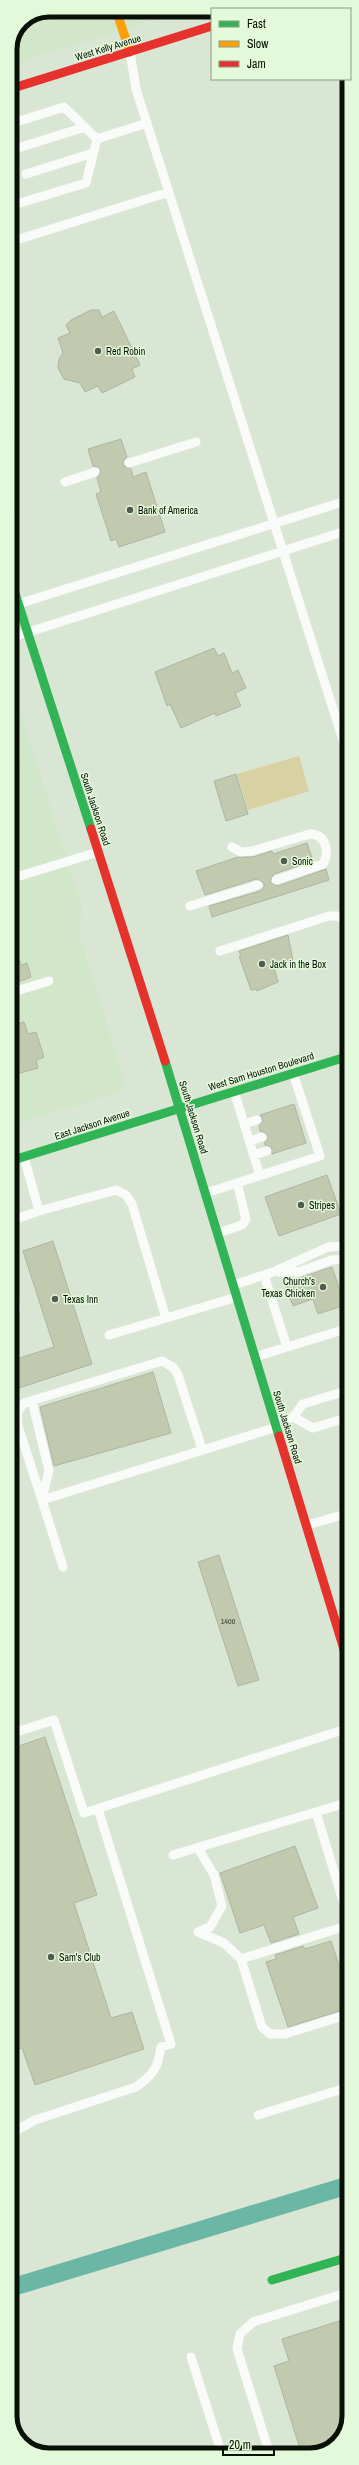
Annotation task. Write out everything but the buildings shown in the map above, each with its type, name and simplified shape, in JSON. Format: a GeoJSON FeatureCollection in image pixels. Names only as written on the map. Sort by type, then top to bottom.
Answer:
{"type":"FeatureCollection","features":[{"type":"Feature","properties":{"kind":"main road"},"geometry":{"type":"LineString","coordinates":[[118,17],[130,52]]}},
{"type":"Feature","properties":{"kind":"main road","name":"West Kelly Avenue"},"geometry":{"type":"LineString","coordinates":[[17,87],[211,26]]}},
{"type":"Feature","properties":{"kind":"main road","name":"South Jackson Road"},"geometry":{"type":"LineString","coordinates":[[17,601],[180,1107],[342,1642]]}},
{"type":"Feature","properties":{"kind":"main road","name":"West Sam Houston Boulevard"},"geometry":{"type":"LineString","coordinates":[[180,1107],[342,1058]]}},
{"type":"Feature","properties":{"kind":"main road","name":"East Jackson Avenue"},"geometry":{"type":"LineString","coordinates":[[17,1159],[180,1107]]}},
{"type":"Feature","properties":{"kind":"main road"},"geometry":{"type":"LineString","coordinates":[[272,2280],[342,2258]]}},
{"type":"Feature","properties":{"kind":"lane"},"geometry":{"type":"LineString","coordinates":[[130,52],[136,89],[342,737]]}},
{"type":"Feature","properties":{"kind":"lane"},"geometry":{"type":"LineString","coordinates":[[17,122],[64,107],[97,139]]}},
{"type":"Feature","properties":{"kind":"lane"},"geometry":{"type":"LineString","coordinates":[[97,139],[147,123]]}},
{"type":"Feature","properties":{"kind":"lane"},"geometry":{"type":"LineString","coordinates":[[18,148],[85,127]]}},
{"type":"Feature","properties":{"kind":"lane"},"geometry":{"type":"LineString","coordinates":[[17,204],[86,183],[97,139]]}},
{"type":"Feature","properties":{"kind":"lane"},"geometry":{"type":"LineString","coordinates":[[26,174],[93,153]]}},
{"type":"Feature","properties":{"kind":"lane"},"geometry":{"type":"LineString","coordinates":[[17,240],[169,192]]}},
{"type":"Feature","properties":{"kind":"lane"},"geometry":{"type":"LineString","coordinates":[[129,463],[196,442]]}},
{"type":"Feature","properties":{"kind":"lane"},"geometry":{"type":"LineString","coordinates":[[65,482],[95,472]]}},
{"type":"Feature","properties":{"kind":"lane"},"geometry":{"type":"LineString","coordinates":[[18,604],[342,502]]}},
{"type":"Feature","properties":{"kind":"lane"},"geometry":{"type":"LineString","coordinates":[[17,636],[342,532]]}},
{"type":"Feature","properties":{"kind":"lane"},"geometry":{"type":"LineString","coordinates":[[232,847],[241,852],[252,851],[310,834],[315,834],[323,841],[327,852],[323,864],[276,880]]}},
{"type":"Feature","properties":{"kind":"lane"},"geometry":{"type":"LineString","coordinates":[[17,877],[98,852]]}},
{"type":"Feature","properties":{"kind":"lane"},"geometry":{"type":"LineString","coordinates":[[190,906],[258,885]]}},
{"type":"Feature","properties":{"kind":"lane"},"geometry":{"type":"LineString","coordinates":[[220,951],[329,916],[342,917]]}},
{"type":"Feature","properties":{"kind":"lane"},"geometry":{"type":"LineString","coordinates":[[17,991],[49,981]]}},
{"type":"Feature","properties":{"kind":"lane"},"geometry":{"type":"LineString","coordinates":[[206,1193],[320,1156],[309,1137],[299,1107],[293,1073]]}},
{"type":"Feature","properties":{"kind":"lane"},"geometry":{"type":"LineString","coordinates":[[234,1091],[260,1176]]}},
{"type":"Feature","properties":{"kind":"lane"},"geometry":{"type":"LineString","coordinates":[[244,1124],[257,1120]]}},
{"type":"Feature","properties":{"kind":"lane"},"geometry":{"type":"LineString","coordinates":[[250,1141],[262,1137]]}},
{"type":"Feature","properties":{"kind":"lane"},"geometry":{"type":"LineString","coordinates":[[254,1155],[267,1151]]}},
{"type":"Feature","properties":{"kind":"lane"},"geometry":{"type":"LineString","coordinates":[[24,1157],[39,1212]]}},
{"type":"Feature","properties":{"kind":"lane"},"geometry":{"type":"LineString","coordinates":[[218,1233],[242,1226],[246,1219],[237,1183]]}},
{"type":"Feature","properties":{"kind":"lane"},"geometry":{"type":"LineString","coordinates":[[17,1219],[116,1190],[126,1195],[132,1204],[166,1318]]}},
{"type":"Feature","properties":{"kind":"lane"},"geometry":{"type":"LineString","coordinates":[[234,1285],[273,1272],[328,1248],[342,1246]]}},
{"type":"Feature","properties":{"kind":"lane"},"geometry":{"type":"LineString","coordinates":[[273,1272],[298,1272],[332,1260],[342,1260]]}},
{"type":"Feature","properties":{"kind":"lane"},"geometry":{"type":"LineString","coordinates":[[264,1275],[287,1347]]}},
{"type":"Feature","properties":{"kind":"lane"},"geometry":{"type":"LineString","coordinates":[[109,1335],[237,1297]]}},
{"type":"Feature","properties":{"kind":"lane"},"geometry":{"type":"LineString","coordinates":[[255,1357],[342,1330]]}},
{"type":"Feature","properties":{"kind":"lane"},"geometry":{"type":"LineString","coordinates":[[63,1567],[18,1426],[17,1413],[24,1403],[162,1361],[173,1367],[178,1375],[202,1449]]}},
{"type":"Feature","properties":{"kind":"lane"},"geometry":{"type":"LineString","coordinates":[[42,1500],[276,1425],[293,1417],[303,1404],[342,1392]]}},
{"type":"Feature","properties":{"kind":"lane"},"geometry":{"type":"LineString","coordinates":[[32,1401],[49,1471],[42,1500]]}},
{"type":"Feature","properties":{"kind":"lane"},"geometry":{"type":"LineString","coordinates":[[293,1417],[313,1428],[342,1419]]}},
{"type":"Feature","properties":{"kind":"lane"},"geometry":{"type":"LineString","coordinates":[[307,1525],[342,1515]]}},
{"type":"Feature","properties":{"kind":"lane"},"geometry":{"type":"LineString","coordinates":[[17,1732],[54,1720],[84,1814],[342,1730]]}},
{"type":"Feature","properties":{"kind":"lane"},"geometry":{"type":"LineString","coordinates":[[173,1856],[342,1804]]}},
{"type":"Feature","properties":{"kind":"lane"},"geometry":{"type":"LineString","coordinates":[[17,2130],[35,2120],[136,2087],[149,2077],[158,2064],[161,2047],[171,2044],[98,1809]]}},
{"type":"Feature","properties":{"kind":"lane"},"geometry":{"type":"LineString","coordinates":[[316,1812],[342,1898]]}},
{"type":"Feature","properties":{"kind":"lane"},"geometry":{"type":"LineString","coordinates":[[198,1848],[214,1875],[222,1906],[210,1927],[198,1932],[224,1943],[241,1959],[262,2027],[270,2034],[285,2034],[342,2016]]}},
{"type":"Feature","properties":{"kind":"lane"},"geometry":{"type":"LineString","coordinates":[[241,1959],[342,1927]]}},
{"type":"Feature","properties":{"kind":"lane"},"geometry":{"type":"LineString","coordinates":[[258,2115],[342,2090]]}},
{"type":"Feature","properties":{"kind":"lane"},"geometry":{"type":"LineString","coordinates":[[268,2448],[237,2349],[240,2334],[253,2322],[342,2294]]}},
{"type":"Feature","properties":{"kind":"lane"},"geometry":{"type":"LineString","coordinates":[[191,2357],[220,2448]]}},
{"type":"Feature","properties":{"kind":"shaded area"},"geometry":{"type":"Polygon","coordinates":[[[50,17],[164,17],[17,63],[19,37],[22,31],[31,22],[37,19],[50,17]]]}},
{"type":"Feature","properties":{"kind":"shaded area"},"geometry":{"type":"Polygon","coordinates":[[[17,700],[82,907],[80,936],[125,1082],[123,1091],[17,1124],[17,700]]]}},
{"type":"Feature","properties":{"kind":"shaded area"},"geometry":{"type":"Polygon","coordinates":[[[299,756],[309,791],[248,810],[237,774],[299,756]]]}},
{"type":"Feature","properties":{"kind":"waterway"},"geometry":{"type":"LineString","coordinates":[[17,2286],[342,2187]]}},
{"type":"Feature","properties":{"kind":"traffic: fast"},"geometry":{"type":"LineString","coordinates":[[17,600],[91,829]]}},
{"type":"Feature","properties":{"kind":"traffic: fast"},"geometry":{"type":"LineString","coordinates":[[17,1159],[342,1058]]}},
{"type":"Feature","properties":{"kind":"traffic: fast"},"geometry":{"type":"LineString","coordinates":[[165,1061],[279,1436]]}},
{"type":"Feature","properties":{"kind":"traffic: fast"},"geometry":{"type":"LineString","coordinates":[[272,2280],[342,2259]]}},
{"type":"Feature","properties":{"kind":"traffic: slow"},"geometry":{"type":"LineString","coordinates":[[118,17],[130,52]]}},
{"type":"Feature","properties":{"kind":"traffic: jam"},"geometry":{"type":"LineString","coordinates":[[17,87],[211,26]]}},
{"type":"Feature","properties":{"kind":"traffic: jam"},"geometry":{"type":"LineString","coordinates":[[91,829],[165,1061]]}},
{"type":"Feature","properties":{"kind":"traffic: jam"},"geometry":{"type":"LineString","coordinates":[[279,1436],[342,1643]]}},
{"type":"Feature","properties":{"kind":"place","name":"Red Robin"},"geometry":{"type":"Point","coordinates":[98,351]}},
{"type":"Feature","properties":{"kind":"place","name":"Bank of America"},"geometry":{"type":"Point","coordinates":[130,510]}},
{"type":"Feature","properties":{"kind":"place","name":"Sonic"},"geometry":{"type":"Point","coordinates":[284,861]}},
{"type":"Feature","properties":{"kind":"place","name":"Jack in the Box"},"geometry":{"type":"Point","coordinates":[262,964]}},
{"type":"Feature","properties":{"kind":"place","name":"Stripes"},"geometry":{"type":"Point","coordinates":[301,1205]}},
{"type":"Feature","properties":{"kind":"place","name":"Church's Texas Chicken"},"geometry":{"type":"Point","coordinates":[323,1287]}},
{"type":"Feature","properties":{"kind":"place","name":"Texas Inn"},"geometry":{"type":"Point","coordinates":[55,1299]}},
{"type":"Feature","properties":{"kind":"place","name":"Sam's Club"},"geometry":{"type":"Point","coordinates":[51,1957]}}]}
